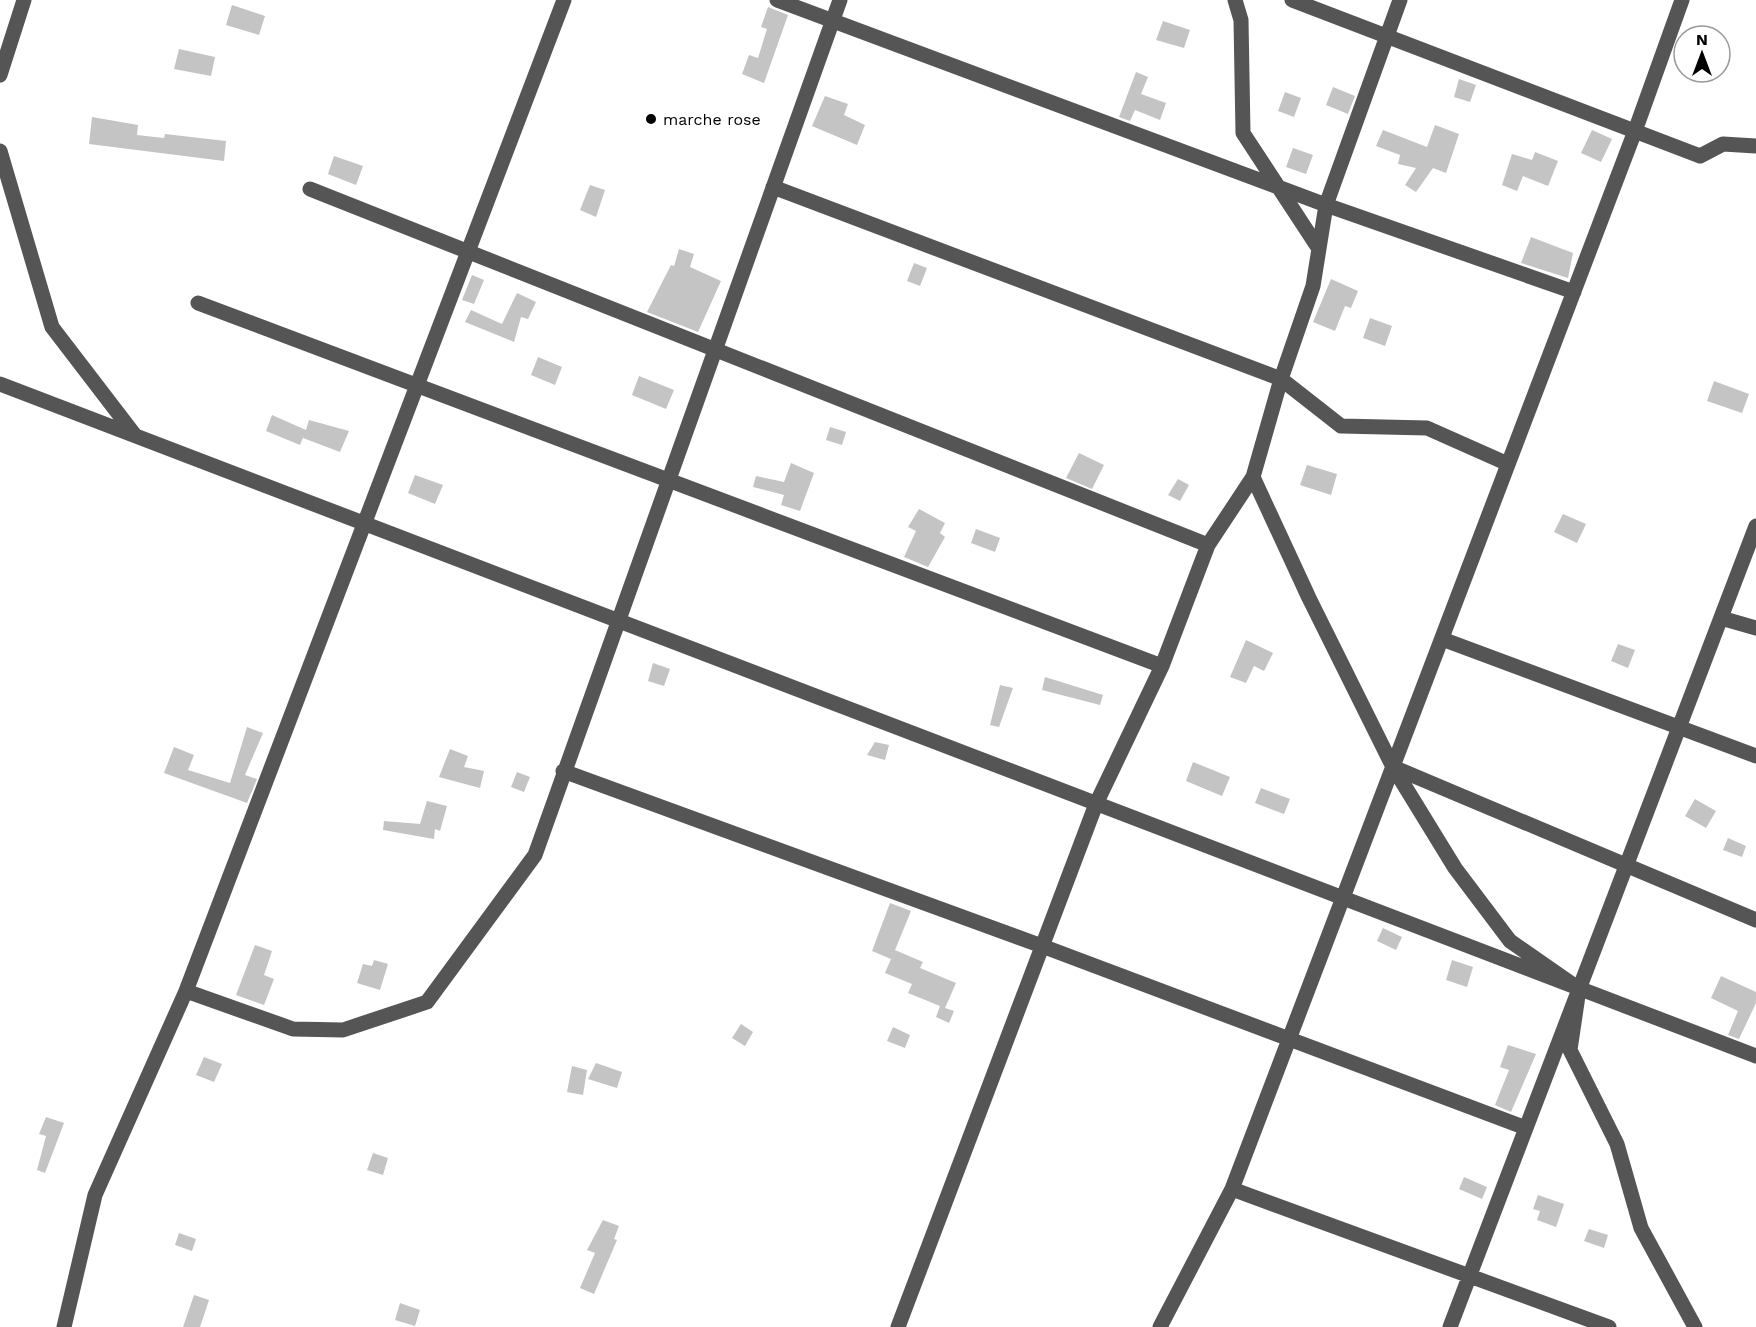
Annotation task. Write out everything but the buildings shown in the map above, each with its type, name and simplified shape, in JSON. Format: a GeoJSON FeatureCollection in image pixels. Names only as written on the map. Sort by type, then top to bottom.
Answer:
{"type":"FeatureCollection","features":[{"type":"Feature","properties":{"kind":"street"},"geometry":{"type":"LineString","coordinates":[[0,75],[24,0]]}},
{"type":"Feature","properties":{"kind":"street"},"geometry":{"type":"LineString","coordinates":[[64,1327],[95,1195],[186,991],[564,0]]}},
{"type":"Feature","properties":{"kind":"street"},"geometry":{"type":"LineString","coordinates":[[777,0],[1326,205],[1574,292]]}},
{"type":"Feature","properties":{"kind":"street"},"geometry":{"type":"LineString","coordinates":[[186,991],[293,1029],[343,1030],[427,1002],[535,855],[563,771],[840,0]]}},
{"type":"Feature","properties":{"kind":"street"},"geometry":{"type":"LineString","coordinates":[[1235,0],[1241,20],[1243,133],[1319,249]]}},
{"type":"Feature","properties":{"kind":"street"},"geometry":{"type":"LineString","coordinates":[[1292,0],[1700,156],[1723,144],[1756,146]]}},
{"type":"Feature","properties":{"kind":"street"},"geometry":{"type":"LineString","coordinates":[[898,1327],[1096,804],[1162,666],[1208,545],[1253,477],[1281,379],[1313,286],[1326,205],[1400,0]]}},
{"type":"Feature","properties":{"kind":"street"},"geometry":{"type":"LineString","coordinates":[[1160,1327],[1232,1189],[1509,464],[1682,0]]}},
{"type":"Feature","properties":{"kind":"street"},"geometry":{"type":"LineString","coordinates":[[0,151],[52,327],[134,435]]}},
{"type":"Feature","properties":{"kind":"street"},"geometry":{"type":"LineString","coordinates":[[773,186],[1281,379],[1341,426],[1426,428],[1509,464]]}},
{"type":"Feature","properties":{"kind":"street"},"geometry":{"type":"LineString","coordinates":[[310,189],[1208,545]]}},
{"type":"Feature","properties":{"kind":"street"},"geometry":{"type":"LineString","coordinates":[[198,303],[667,482],[1162,666]]}},
{"type":"Feature","properties":{"kind":"street"},"geometry":{"type":"LineString","coordinates":[[0,384],[1756,1056]]}},
{"type":"Feature","properties":{"kind":"street"},"geometry":{"type":"LineString","coordinates":[[1253,477],[1309,598],[1393,767],[1455,868],[1510,941],[1579,989]]}},
{"type":"Feature","properties":{"kind":"street"},"geometry":{"type":"LineString","coordinates":[[1450,1327],[1756,526]]}},
{"type":"Feature","properties":{"kind":"street"},"geometry":{"type":"LineString","coordinates":[[1721,618],[1756,628]]}},
{"type":"Feature","properties":{"kind":"street"},"geometry":{"type":"LineString","coordinates":[[1442,639],[1756,756]]}},
{"type":"Feature","properties":{"kind":"street"},"geometry":{"type":"LineString","coordinates":[[1393,767],[1756,920]]}},
{"type":"Feature","properties":{"kind":"street"},"geometry":{"type":"LineString","coordinates":[[563,771],[1042,946],[1526,1128]]}},
{"type":"Feature","properties":{"kind":"street"},"geometry":{"type":"LineString","coordinates":[[1579,989],[1570,1050],[1617,1144],[1641,1228],[1695,1327]]}},
{"type":"Feature","properties":{"kind":"street"},"geometry":{"type":"LineString","coordinates":[[1232,1189],[1610,1327]]}},
{"type":"Feature","properties":{"kind":"place","name":"marche rose"},"geometry":{"type":"Point","coordinates":[651,119]}}]}
